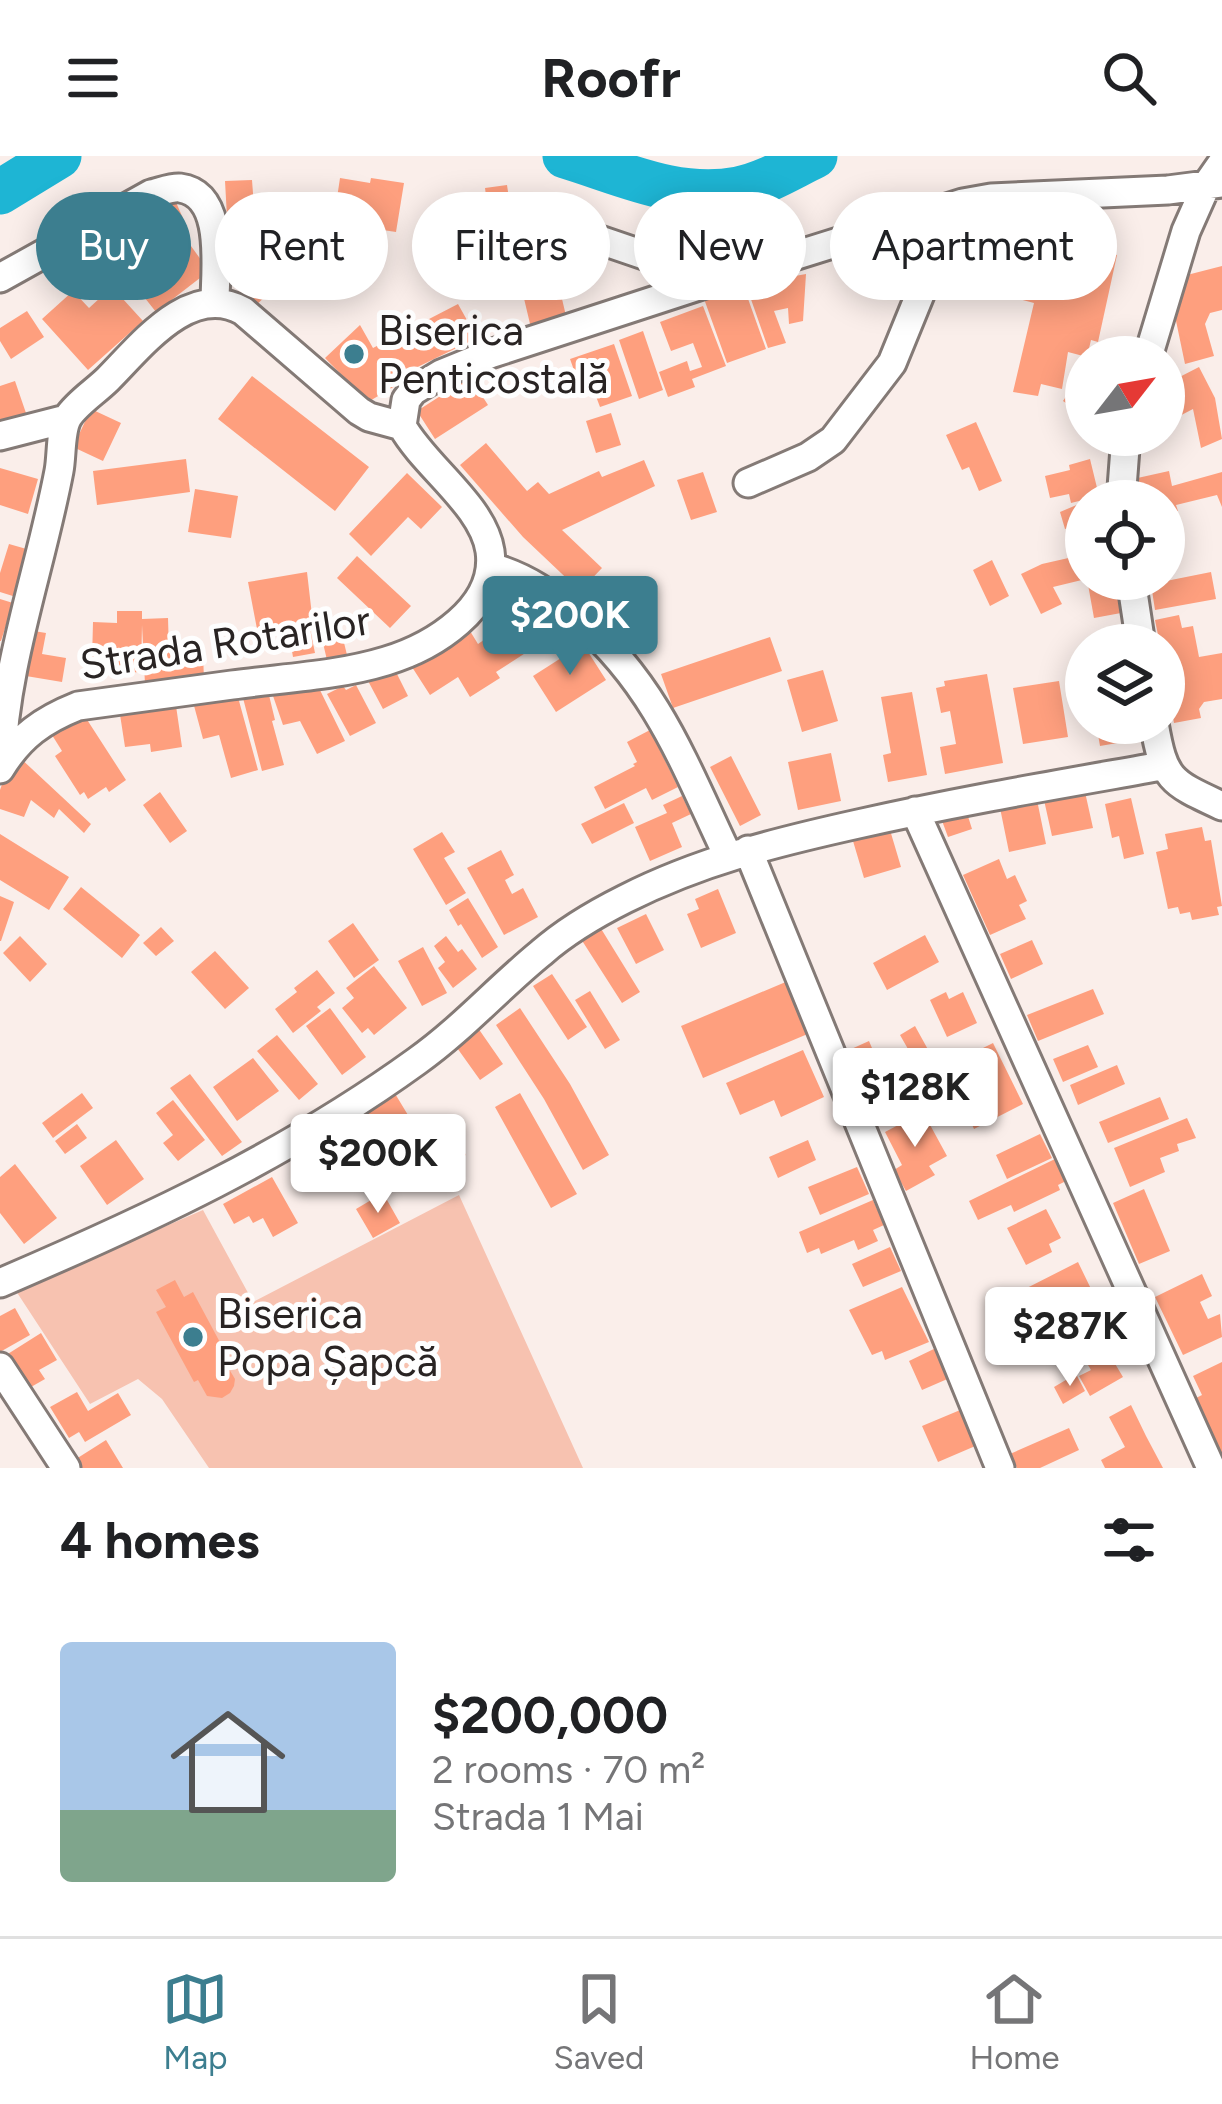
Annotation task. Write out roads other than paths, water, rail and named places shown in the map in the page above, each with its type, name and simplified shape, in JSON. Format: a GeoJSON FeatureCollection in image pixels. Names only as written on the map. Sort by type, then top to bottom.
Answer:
{"type":"FeatureCollection","features":[{"type":"Feature","properties":{"kind":"street"},"geometry":{"type":"LineString","coordinates":[[1117,192],[1168,190],[1217,177]]}},
{"type":"Feature","properties":{"kind":"street"},"geometry":{"type":"LineString","coordinates":[[1154,336],[1180,250],[1217,177]]}},
{"type":"Feature","properties":{"kind":"street"},"geometry":{"type":"LineString","coordinates":[[0,278],[133,203],[178,188],[197,195],[211,212],[215,302]]}},
{"type":"Feature","properties":{"kind":"street"},"geometry":{"type":"LineString","coordinates":[[656,300],[441,374],[406,400],[402,426],[414,448],[462,499],[485,533],[491,567],[520,575],[549,594],[589,627],[636,678],[738,853],[1000,1468]]}},
{"type":"Feature","properties":{"kind":"street"},"geometry":{"type":"LineString","coordinates":[[748,484],[808,457],[833,440],[892,363],[918,300]]}},
{"type":"Feature","properties":{"kind":"street"},"geometry":{"type":"LineString","coordinates":[[0,436],[66,419],[155,332],[176,316],[215,302],[242,311],[359,411],[402,426]]}},
{"type":"Feature","properties":{"kind":"street"},"geometry":{"type":"LineString","coordinates":[[0,768],[8,682],[59,471],[66,419]]}},
{"type":"Feature","properties":{"kind":"street","name":"Strada Rotarilor"},"geometry":{"type":"LineString","coordinates":[[0,768],[19,741],[47,719],[79,706],[360,668],[412,651],[469,613],[484,594],[491,567]]}},
{"type":"Feature","properties":{"kind":"street"},"geometry":{"type":"LineString","coordinates":[[1158,744],[1162,766],[1175,780],[1222,806]]}},
{"type":"Feature","properties":{"kind":"street"},"geometry":{"type":"LineString","coordinates":[[0,1282],[114,1234],[247,1168],[330,1119],[458,1029],[541,952],[653,886],[738,853],[915,811],[1162,766]]}},
{"type":"Feature","properties":{"kind":"street"},"geometry":{"type":"LineString","coordinates":[[915,811],[1211,1468]]}},
{"type":"Feature","properties":{"kind":"street"},"geometry":{"type":"LineString","coordinates":[[0,1367],[66,1468]]}},
{"type":"Feature","properties":{"kind":"waterway"},"geometry":{"type":"LineString","coordinates":[[0,192],[59,156]]}},
{"type":"Feature","properties":{"kind":"waterway"},"geometry":{"type":"LineString","coordinates":[[565,156],[650,183],[716,192],[758,183],[815,156]]}},
{"type":"Feature","properties":{"kind":"place","name":"Biserica Penticostală"},"geometry":{"type":"Point","coordinates":[354,354]}},
{"type":"Feature","properties":{"kind":"place","name":"Biserica Popa Șapcă"},"geometry":{"type":"Point","coordinates":[193,1337]}}]}
